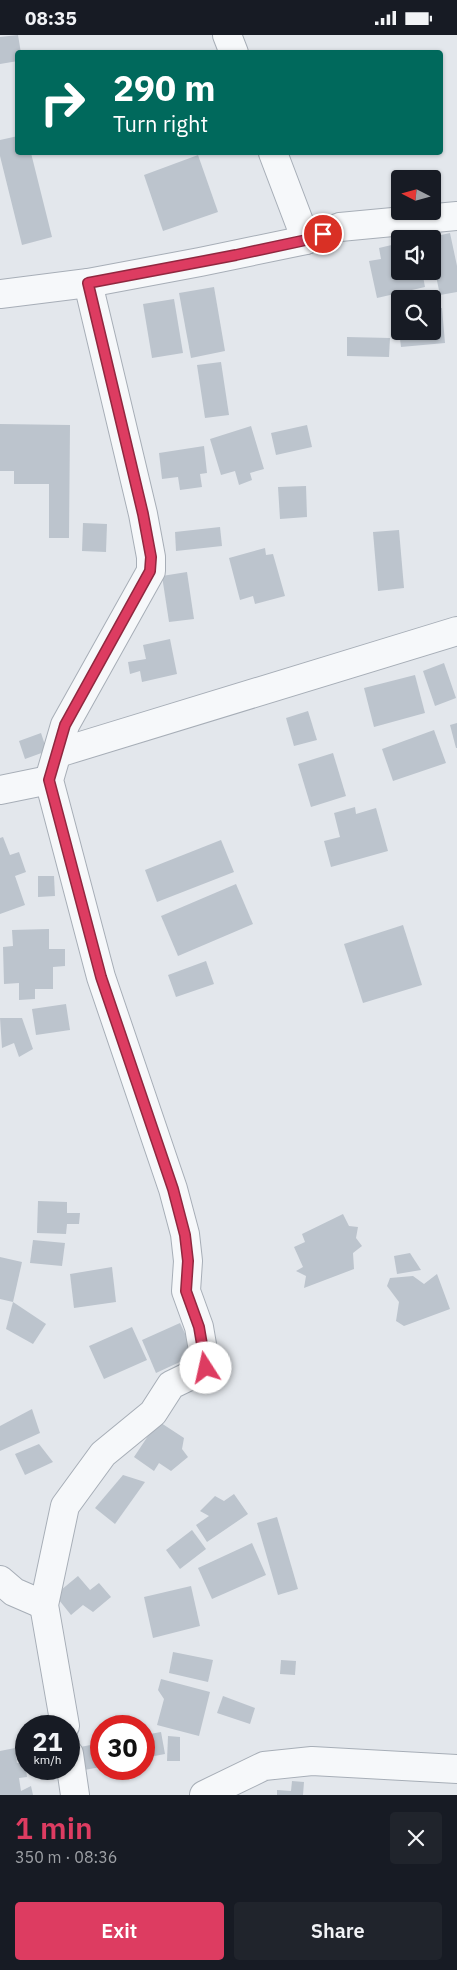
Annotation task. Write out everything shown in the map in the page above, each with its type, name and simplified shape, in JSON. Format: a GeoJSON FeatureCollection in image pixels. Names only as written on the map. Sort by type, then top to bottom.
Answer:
{"type":"FeatureCollection","features":[{"type":"Feature","properties":{"kind":"street"},"geometry":{"type":"LineString","coordinates":[[227,35],[233,50]]}},
{"type":"Feature","properties":{"kind":"street"},"geometry":{"type":"LineString","coordinates":[[273,155],[306,240]]}},
{"type":"Feature","properties":{"kind":"street"},"geometry":{"type":"LineString","coordinates":[[0,294],[88,283],[306,240],[340,227],[457,216]]}},
{"type":"Feature","properties":{"kind":"street"},"geometry":{"type":"LineString","coordinates":[[62,1715],[44,1605],[65,1506],[102,1454],[153,1413],[171,1385],[206,1368],[199,1327],[186,1291],[188,1261],[185,1235],[173,1189],[101,977],[49,780],[65,725],[150,571],[151,557],[143,514],[88,283]]}},
{"type":"Feature","properties":{"kind":"street"},"geometry":{"type":"LineString","coordinates":[[58,753],[457,631]]}},
{"type":"Feature","properties":{"kind":"street"},"geometry":{"type":"LineString","coordinates":[[0,790],[49,780]]}},
{"type":"Feature","properties":{"kind":"street"},"geometry":{"type":"LineString","coordinates":[[0,1580],[14,1592],[44,1605]]}},
{"type":"Feature","properties":{"kind":"street"},"geometry":{"type":"LineString","coordinates":[[204,1795],[264,1766],[312,1761],[457,1769]]}},
{"type":"Feature","properties":{"kind":"street"},"geometry":{"type":"LineString","coordinates":[[73,1780],[75,1795]]}},
{"type":"Feature","properties":{"kind":"building"},"geometry":{"type":"Polygon","coordinates":[[[18,35],[20,50],[15,50],[15,62],[0,64],[0,37],[18,35]]]}},
{"type":"Feature","properties":{"kind":"building"},"geometry":{"type":"Polygon","coordinates":[[[15,137],[15,155],[32,155],[52,237],[22,245],[0,156],[0,140],[15,137]]]}},
{"type":"Feature","properties":{"kind":"building"},"geometry":{"type":"Polygon","coordinates":[[[198,155],[218,212],[163,231],[144,175],[198,155]]]}},
{"type":"Feature","properties":{"kind":"building"},"geometry":{"type":"Polygon","coordinates":[[[450,233],[457,266],[457,292],[441,295],[437,280],[441,280],[441,235],[450,233]]]}},
{"type":"Feature","properties":{"kind":"building"},"geometry":{"type":"Polygon","coordinates":[[[391,245],[391,280],[424,280],[425,287],[412,290],[391,290],[391,295],[377,298],[369,261],[381,259],[379,248],[391,245]]]}},
{"type":"Feature","properties":{"kind":"building"},"geometry":{"type":"Polygon","coordinates":[[[214,287],[225,351],[191,358],[179,293],[214,287]]]}},
{"type":"Feature","properties":{"kind":"building"},"geometry":{"type":"Polygon","coordinates":[[[174,299],[183,353],[152,358],[143,304],[174,299]]]}},
{"type":"Feature","properties":{"kind":"building"},"geometry":{"type":"Polygon","coordinates":[[[441,308],[445,343],[401,347],[400,340],[441,340],[441,308]]]}},
{"type":"Feature","properties":{"kind":"building"},"geometry":{"type":"Polygon","coordinates":[[[347,337],[390,338],[389,357],[347,356],[347,337]]]}},
{"type":"Feature","properties":{"kind":"building"},"geometry":{"type":"Polygon","coordinates":[[[221,362],[229,415],[205,418],[197,365],[221,362]]]}},
{"type":"Feature","properties":{"kind":"building"},"geometry":{"type":"Polygon","coordinates":[[[0,424],[70,425],[69,538],[49,538],[49,484],[14,484],[14,471],[0,471],[0,424]]]}},
{"type":"Feature","properties":{"kind":"building"},"geometry":{"type":"Polygon","coordinates":[[[307,425],[312,447],[276,455],[271,433],[307,425]]]}},
{"type":"Feature","properties":{"kind":"building"},"geometry":{"type":"Polygon","coordinates":[[[251,426],[264,469],[250,473],[252,480],[239,485],[235,471],[221,475],[210,439],[251,426]]]}},
{"type":"Feature","properties":{"kind":"building"},"geometry":{"type":"Polygon","coordinates":[[[204,446],[207,473],[200,474],[202,487],[180,490],[178,477],[162,479],[159,453],[204,446]]]}},
{"type":"Feature","properties":{"kind":"building"},"geometry":{"type":"Polygon","coordinates":[[[306,486],[307,517],[280,519],[278,487],[306,486]]]}},
{"type":"Feature","properties":{"kind":"building"},"geometry":{"type":"Polygon","coordinates":[[[83,523],[107,524],[106,552],[82,551],[83,523]]]}},
{"type":"Feature","properties":{"kind":"building"},"geometry":{"type":"Polygon","coordinates":[[[220,527],[222,546],[176,551],[175,532],[220,527]]]}},
{"type":"Feature","properties":{"kind":"building"},"geometry":{"type":"Polygon","coordinates":[[[399,530],[404,588],[378,591],[373,532],[399,530]]]}},
{"type":"Feature","properties":{"kind":"building"},"geometry":{"type":"Polygon","coordinates":[[[265,548],[266,555],[273,554],[285,596],[255,604],[253,596],[240,600],[229,558],[265,548]]]}},
{"type":"Feature","properties":{"kind":"building"},"geometry":{"type":"Polygon","coordinates":[[[187,572],[194,619],[169,622],[162,576],[187,572]]]}},
{"type":"Feature","properties":{"kind":"building"},"geometry":{"type":"Polygon","coordinates":[[[170,639],[177,674],[142,682],[140,671],[130,674],[128,662],[146,659],[143,645],[170,639]]]}},
{"type":"Feature","properties":{"kind":"building"},"geometry":{"type":"Polygon","coordinates":[[[444,663],[456,698],[435,706],[423,671],[444,663]]]}},
{"type":"Feature","properties":{"kind":"building"},"geometry":{"type":"Polygon","coordinates":[[[415,675],[425,713],[374,727],[364,688],[415,675]]]}},
{"type":"Feature","properties":{"kind":"building"},"geometry":{"type":"Polygon","coordinates":[[[308,711],[317,740],[294,746],[286,718],[308,711]]]}},
{"type":"Feature","properties":{"kind":"building"},"geometry":{"type":"Polygon","coordinates":[[[457,723],[457,748],[456,748],[450,725],[457,723]]]}},
{"type":"Feature","properties":{"kind":"building"},"geometry":{"type":"Polygon","coordinates":[[[434,730],[446,763],[393,781],[382,749],[434,730]]]}},
{"type":"Feature","properties":{"kind":"building"},"geometry":{"type":"Polygon","coordinates":[[[41,733],[47,751],[25,759],[19,741],[41,733]]]}},
{"type":"Feature","properties":{"kind":"building"},"geometry":{"type":"Polygon","coordinates":[[[333,753],[346,796],[311,807],[298,764],[333,753]]]}},
{"type":"Feature","properties":{"kind":"building"},"geometry":{"type":"Polygon","coordinates":[[[355,807],[356,814],[376,808],[388,851],[331,867],[324,841],[340,837],[334,813],[355,807]]]}},
{"type":"Feature","properties":{"kind":"building"},"geometry":{"type":"Polygon","coordinates":[[[3,837],[10,855],[19,852],[26,872],[15,876],[25,905],[0,914],[0,838],[3,837]]]}},
{"type":"Feature","properties":{"kind":"building"},"geometry":{"type":"Polygon","coordinates":[[[221,840],[234,872],[157,902],[145,870],[221,840]]]}},
{"type":"Feature","properties":{"kind":"building"},"geometry":{"type":"Polygon","coordinates":[[[38,876],[54,876],[55,896],[38,897],[38,876]]]}},
{"type":"Feature","properties":{"kind":"building"},"geometry":{"type":"Polygon","coordinates":[[[236,884],[253,924],[178,956],[161,916],[236,884]]]}},
{"type":"Feature","properties":{"kind":"building"},"geometry":{"type":"Polygon","coordinates":[[[403,925],[422,985],[363,1003],[344,944],[403,925]]]}},
{"type":"Feature","properties":{"kind":"building"},"geometry":{"type":"Polygon","coordinates":[[[49,929],[49,949],[65,949],[65,966],[53,967],[53,989],[35,989],[35,999],[19,1000],[19,983],[4,984],[3,947],[13,946],[12,930],[49,929]]]}},
{"type":"Feature","properties":{"kind":"building"},"geometry":{"type":"Polygon","coordinates":[[[206,961],[214,984],[176,997],[168,975],[206,961]]]}},
{"type":"Feature","properties":{"kind":"building"},"geometry":{"type":"Polygon","coordinates":[[[66,1004],[70,1030],[36,1035],[32,1009],[66,1004]]]}},
{"type":"Feature","properties":{"kind":"building"},"geometry":{"type":"Polygon","coordinates":[[[0,1018],[22,1018],[33,1049],[19,1057],[14,1043],[2,1048],[0,1018]]]}},
{"type":"Feature","properties":{"kind":"building"},"geometry":{"type":"Polygon","coordinates":[[[38,1201],[67,1202],[67,1213],[80,1213],[79,1224],[67,1224],[66,1234],[37,1233],[38,1201]]]}},
{"type":"Feature","properties":{"kind":"building"},"geometry":{"type":"Polygon","coordinates":[[[343,1214],[349,1226],[358,1227],[356,1238],[362,1246],[353,1253],[354,1269],[304,1288],[306,1276],[296,1271],[303,1267],[294,1247],[305,1242],[302,1234],[343,1214]]]}},
{"type":"Feature","properties":{"kind":"building"},"geometry":{"type":"Polygon","coordinates":[[[33,1240],[65,1243],[62,1266],[30,1263],[33,1240]]]}},
{"type":"Feature","properties":{"kind":"building"},"geometry":{"type":"Polygon","coordinates":[[[410,1253],[421,1270],[397,1274],[394,1256],[410,1253]]]}},
{"type":"Feature","properties":{"kind":"building"},"geometry":{"type":"Polygon","coordinates":[[[0,1257],[22,1262],[13,1302],[0,1299],[0,1257]]]}},
{"type":"Feature","properties":{"kind":"building"},"geometry":{"type":"Polygon","coordinates":[[[112,1267],[116,1302],[74,1308],[70,1274],[112,1267]]]}},
{"type":"Feature","properties":{"kind":"building"},"geometry":{"type":"Polygon","coordinates":[[[437,1274],[450,1309],[404,1326],[396,1321],[399,1302],[387,1286],[390,1278],[413,1276],[424,1284],[437,1274]]]}},
{"type":"Feature","properties":{"kind":"building"},"geometry":{"type":"Polygon","coordinates":[[[13,1302],[46,1324],[33,1344],[6,1329],[13,1302]]]}},
{"type":"Feature","properties":{"kind":"building"},"geometry":{"type":"Polygon","coordinates":[[[180,1323],[195,1355],[156,1373],[142,1340],[180,1323]]]}},
{"type":"Feature","properties":{"kind":"building"},"geometry":{"type":"Polygon","coordinates":[[[132,1327],[147,1360],[104,1379],[89,1346],[132,1327]]]}},
{"type":"Feature","properties":{"kind":"building"},"geometry":{"type":"Polygon","coordinates":[[[32,1409],[40,1433],[0,1451],[0,1426],[32,1409]]]}},
{"type":"Feature","properties":{"kind":"building"},"geometry":{"type":"Polygon","coordinates":[[[158,1421],[184,1438],[182,1449],[188,1457],[171,1471],[159,1463],[154,1471],[134,1457],[158,1421]]]}},
{"type":"Feature","properties":{"kind":"building"},"geometry":{"type":"Polygon","coordinates":[[[39,1444],[53,1462],[25,1475],[15,1454],[39,1444]]]}},
{"type":"Feature","properties":{"kind":"building"},"geometry":{"type":"Polygon","coordinates":[[[123,1475],[145,1482],[115,1524],[95,1508],[123,1475]]]}},
{"type":"Feature","properties":{"kind":"building"},"geometry":{"type":"Polygon","coordinates":[[[234,1494],[248,1514],[207,1542],[196,1525],[209,1516],[200,1511],[215,1496],[224,1501],[234,1494]]]}},
{"type":"Feature","properties":{"kind":"building"},"geometry":{"type":"Polygon","coordinates":[[[277,1517],[298,1589],[278,1595],[257,1523],[277,1517]]]}},
{"type":"Feature","properties":{"kind":"building"},"geometry":{"type":"Polygon","coordinates":[[[192,1530],[206,1549],[180,1569],[166,1550],[192,1530]]]}},
{"type":"Feature","properties":{"kind":"building"},"geometry":{"type":"Polygon","coordinates":[[[252,1543],[266,1575],[212,1599],[198,1568],[252,1543]]]}},
{"type":"Feature","properties":{"kind":"building"},"geometry":{"type":"Polygon","coordinates":[[[78,1576],[90,1590],[99,1583],[111,1597],[93,1612],[83,1605],[71,1615],[55,1595],[78,1576]]]}},
{"type":"Feature","properties":{"kind":"building"},"geometry":{"type":"Polygon","coordinates":[[[191,1586],[200,1626],[153,1638],[144,1597],[191,1586]]]}},
{"type":"Feature","properties":{"kind":"building"},"geometry":{"type":"Polygon","coordinates":[[[173,1652],[213,1660],[208,1682],[169,1673],[173,1652]]]}},
{"type":"Feature","properties":{"kind":"building"},"geometry":{"type":"Polygon","coordinates":[[[281,1660],[296,1661],[295,1675],[280,1674],[281,1660]]]}},
{"type":"Feature","properties":{"kind":"building"},"geometry":{"type":"Polygon","coordinates":[[[161,1679],[210,1692],[199,1736],[157,1725],[164,1699],[158,1690],[161,1679]]]}},
{"type":"Feature","properties":{"kind":"building"},"geometry":{"type":"Polygon","coordinates":[[[223,1696],[255,1708],[250,1724],[217,1713],[223,1696]]]}},
{"type":"Feature","properties":{"kind":"building"},"geometry":{"type":"Polygon","coordinates":[[[161,1732],[165,1754],[155,1756],[155,1733],[161,1732]]]}},
{"type":"Feature","properties":{"kind":"building"},"geometry":{"type":"Polygon","coordinates":[[[168,1736],[180,1737],[180,1761],[167,1761],[168,1736]]]}},
{"type":"Feature","properties":{"kind":"building"},"geometry":{"type":"Polygon","coordinates":[[[90,1745],[90,1769],[84,1770],[80,1747],[90,1745]]]}},
{"type":"Feature","properties":{"kind":"building"},"geometry":{"type":"Polygon","coordinates":[[[15,1748],[15,1780],[19,1780],[21,1791],[31,1786],[33,1795],[0,1795],[0,1751],[15,1748]]]}},
{"type":"Feature","properties":{"kind":"building"},"geometry":{"type":"Polygon","coordinates":[[[292,1781],[304,1782],[303,1795],[277,1795],[277,1790],[291,1791],[292,1781]]]}},
{"type":"Feature","properties":{"kind":"route"},"geometry":{"type":"LineString","coordinates":[[206,1368],[199,1327],[186,1291],[188,1261],[185,1235],[173,1189],[158,1151],[101,977],[49,780],[65,725],[114,633],[150,571],[151,557],[143,514],[88,283],[236,255],[306,240],[323,234]]}}]}
